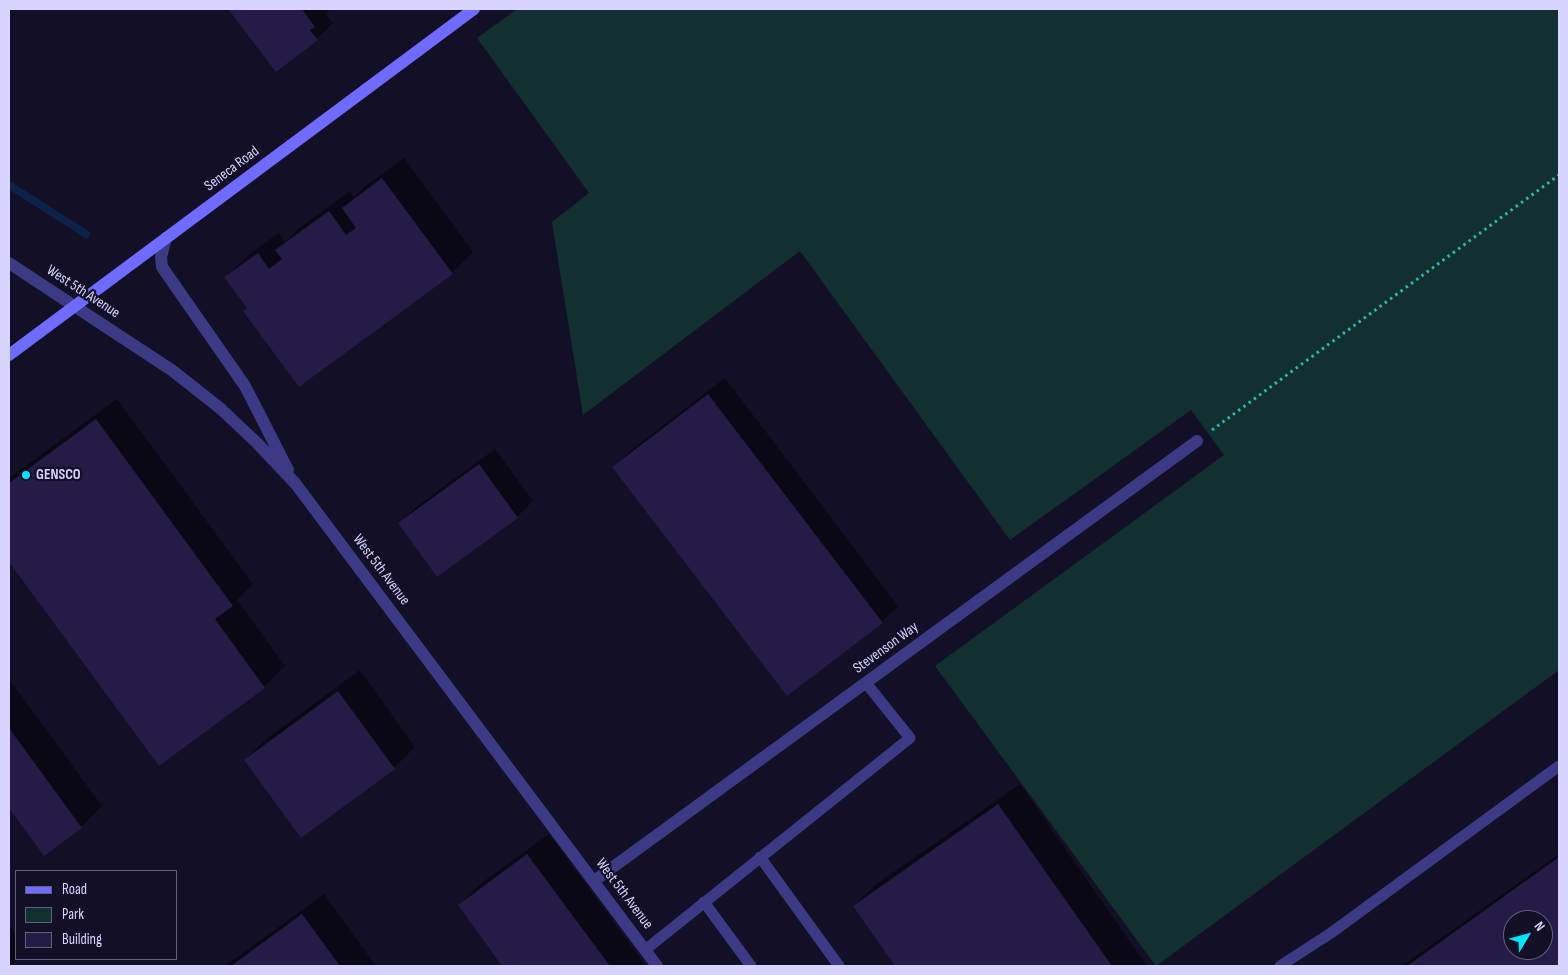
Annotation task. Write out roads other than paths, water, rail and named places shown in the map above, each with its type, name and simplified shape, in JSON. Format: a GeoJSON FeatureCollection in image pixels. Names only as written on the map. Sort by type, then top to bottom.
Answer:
{"type":"FeatureCollection","features":[{"type":"Feature","properties":{"kind":"main road","name":"Seneca Road"},"geometry":{"type":"LineString","coordinates":[[9,355],[474,9]]}},
{"type":"Feature","properties":{"kind":"street"},"geometry":{"type":"LineString","coordinates":[[166,238],[161,257],[162,267],[245,386],[295,483]]}},
{"type":"Feature","properties":{"kind":"street","name":"West 5th Avenue"},"geometry":{"type":"LineString","coordinates":[[9,263],[173,371],[221,409],[258,443],[295,483],[657,966]]}},
{"type":"Feature","properties":{"kind":"street","name":"Stevenson Way"},"geometry":{"type":"LineString","coordinates":[[594,882],[1197,441]]}},
{"type":"Feature","properties":{"kind":"lane"},"geometry":{"type":"LineString","coordinates":[[645,950],[910,738],[866,683]]}},
{"type":"Feature","properties":{"kind":"lane"},"geometry":{"type":"LineString","coordinates":[[1280,966],[1331,933],[1559,766]]}},
{"type":"Feature","properties":{"kind":"lane"},"geometry":{"type":"LineString","coordinates":[[760,857],[839,966]]}},
{"type":"Feature","properties":{"kind":"lane"},"geometry":{"type":"LineString","coordinates":[[704,902],[752,966]]}},
{"type":"Feature","properties":{"kind":"waterway"},"geometry":{"type":"LineString","coordinates":[[9,185],[86,234]]}},
{"type":"Feature","properties":{"kind":"place","name":"GENSCO"},"geometry":{"type":"Point","coordinates":[26,475]}}]}
